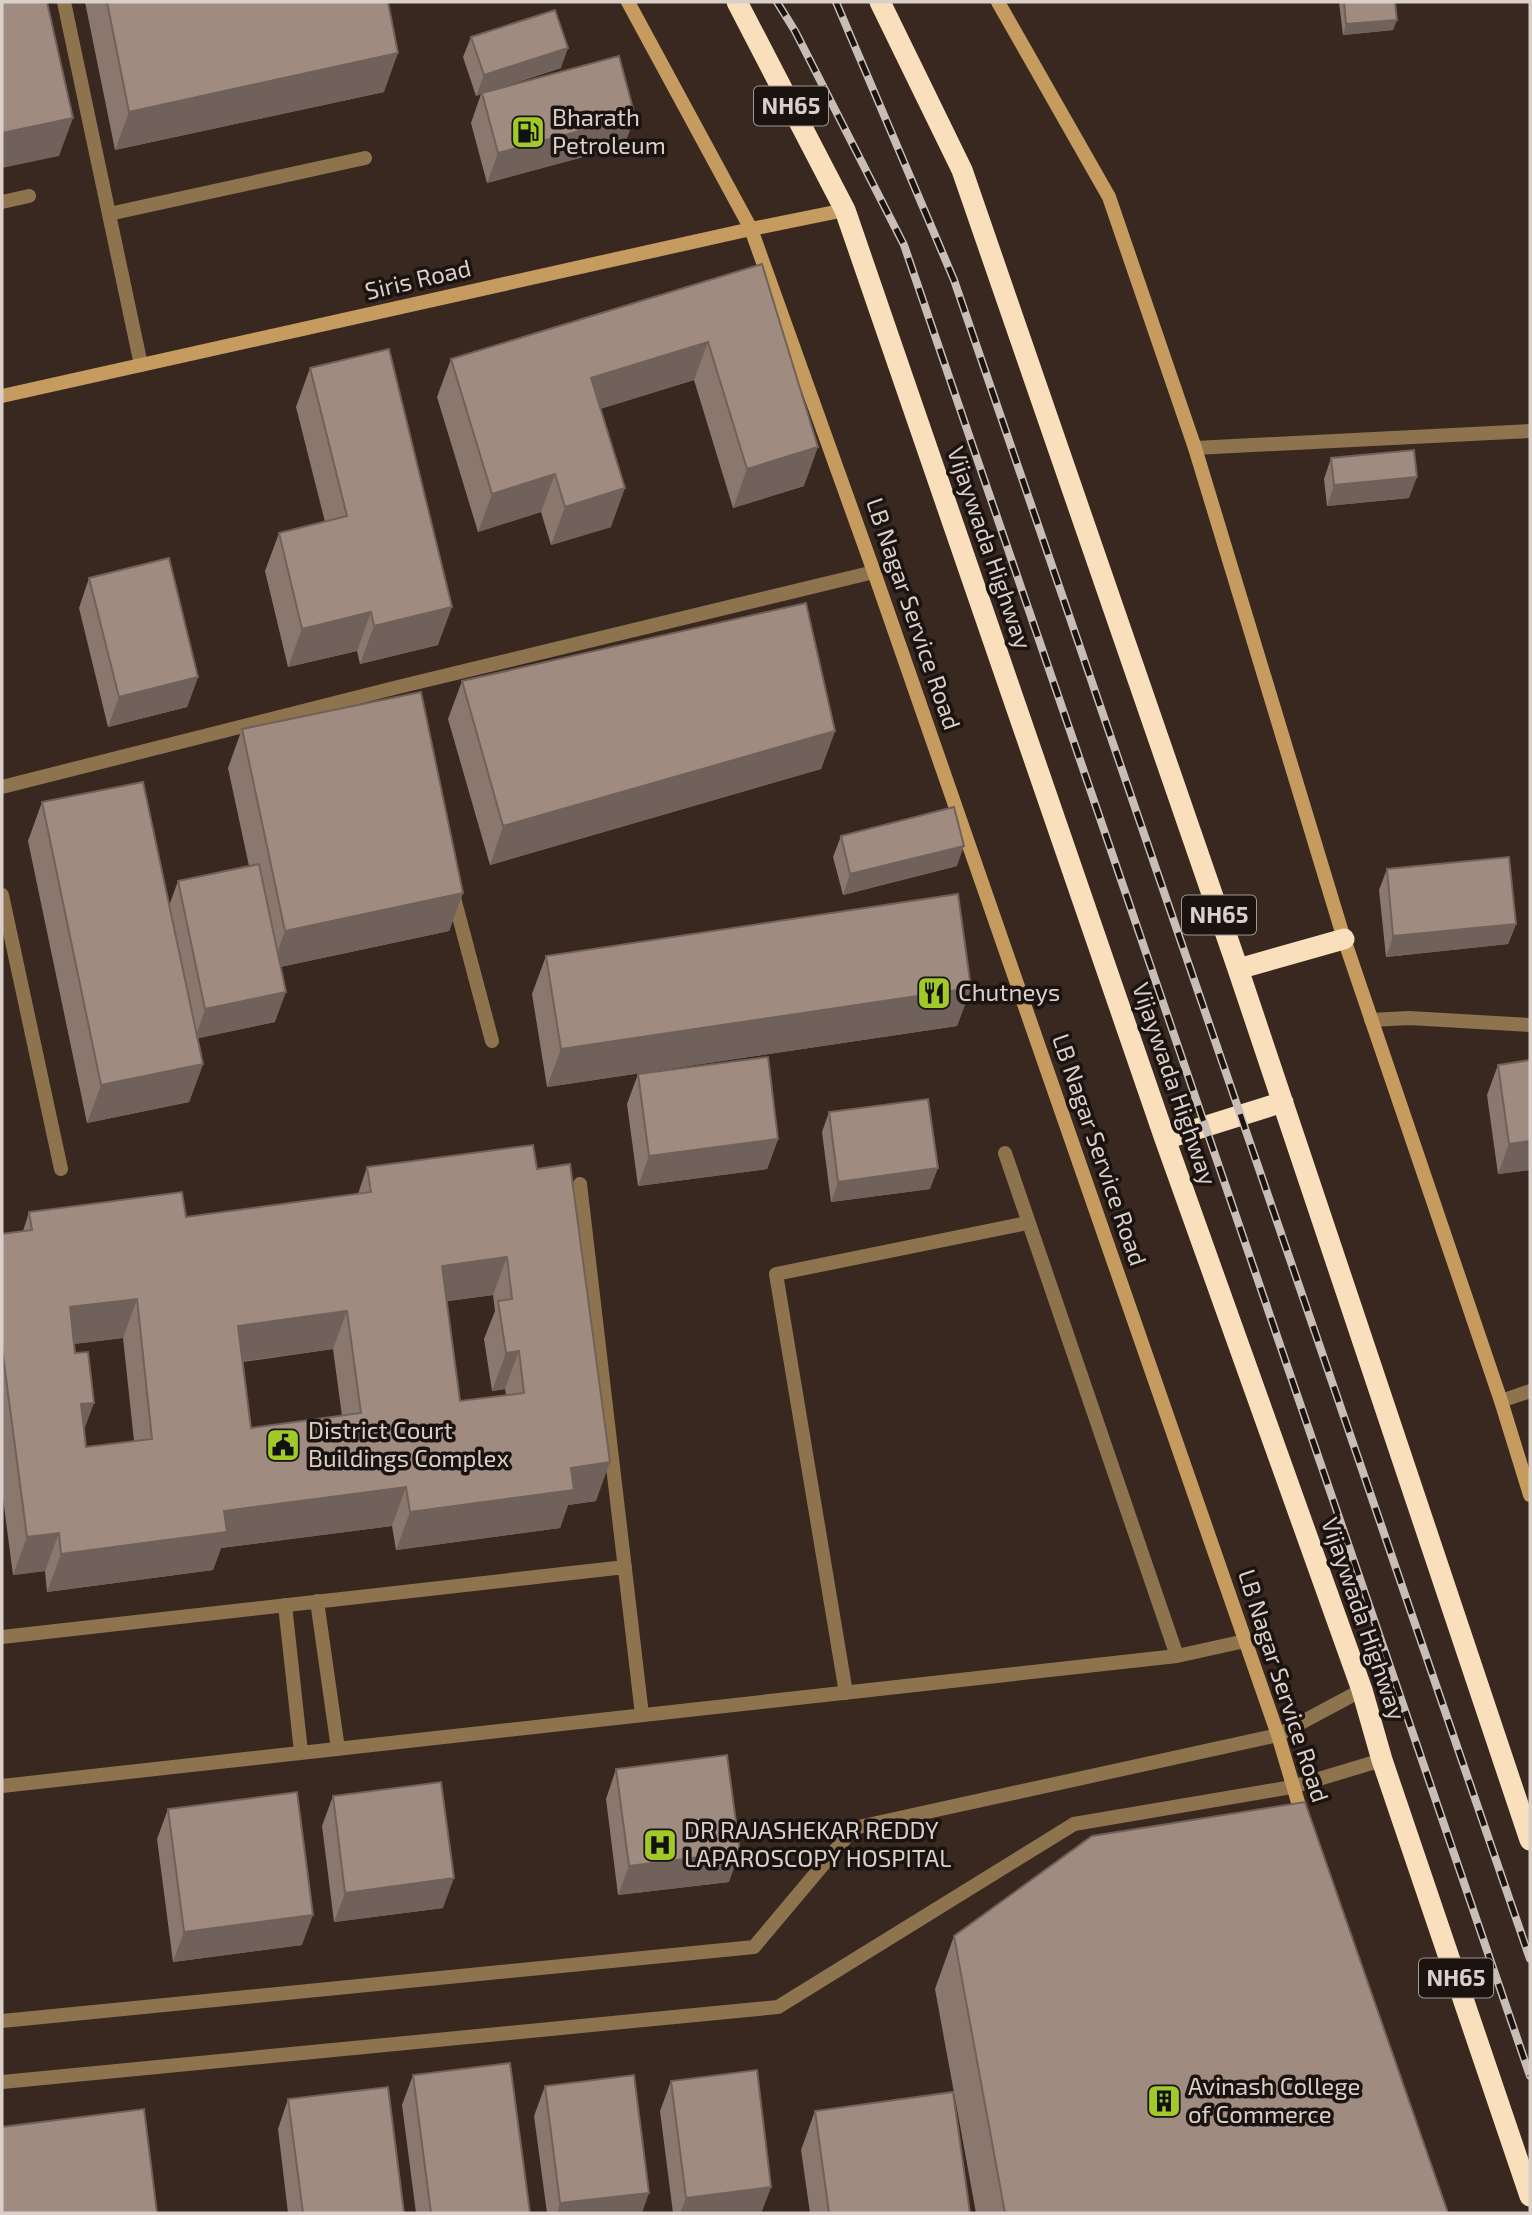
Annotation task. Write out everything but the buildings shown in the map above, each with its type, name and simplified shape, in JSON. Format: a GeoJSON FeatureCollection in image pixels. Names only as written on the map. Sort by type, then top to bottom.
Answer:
{"type":"FeatureCollection","features":[{"type":"Feature","properties":{"kind":"highway","name":"Vijaywada Highway"},"geometry":{"type":"LineString","coordinates":[[737,2],[845,210],[1166,1139],[1362,1690],[1382,1760],[1530,2196]]}},
{"type":"Feature","properties":{"kind":"highway","name":"NH65"},"geometry":{"type":"LineString","coordinates":[[880,2],[962,170],[1238,969],[1530,1840]]}},
{"type":"Feature","properties":{"kind":"highway"},"geometry":{"type":"LineString","coordinates":[[1238,969],[1344,939]]}},
{"type":"Feature","properties":{"kind":"highway"},"geometry":{"type":"LineString","coordinates":[[1166,1139],[1283,1102]]}},
{"type":"Feature","properties":{"kind":"street"},"geometry":{"type":"LineString","coordinates":[[64,2],[141,365]]}},
{"type":"Feature","properties":{"kind":"street","name":"LB Nagar Service Road"},"geometry":{"type":"LineString","coordinates":[[628,2],[751,229],[874,572],[1278,1735],[1310,1839]]}},
{"type":"Feature","properties":{"kind":"street"},"geometry":{"type":"LineString","coordinates":[[998,2],[1109,197],[1195,448],[1344,939],[1501,1401],[1530,1495]]}},
{"type":"Feature","properties":{"kind":"street"},"geometry":{"type":"LineString","coordinates":[[109,214],[365,158]]}},
{"type":"Feature","properties":{"kind":"street"},"geometry":{"type":"LineString","coordinates":[[2,202],[29,196]]}},
{"type":"Feature","properties":{"kind":"street","name":"Siris Road"},"geometry":{"type":"LineString","coordinates":[[2,396],[845,210]]}},
{"type":"Feature","properties":{"kind":"street"},"geometry":{"type":"LineString","coordinates":[[1195,448],[1530,431]]}},
{"type":"Feature","properties":{"kind":"street"},"geometry":{"type":"LineString","coordinates":[[2,787],[400,694],[874,572]]}},
{"type":"Feature","properties":{"kind":"street"},"geometry":{"type":"LineString","coordinates":[[450,884],[492,1041]]}},
{"type":"Feature","properties":{"kind":"street"},"geometry":{"type":"LineString","coordinates":[[2,895],[61,1169]]}},
{"type":"Feature","properties":{"kind":"street"},"geometry":{"type":"LineString","coordinates":[[1371,1020],[1409,1018],[1530,1025]]}},
{"type":"Feature","properties":{"kind":"street"},"geometry":{"type":"LineString","coordinates":[[1005,1153],[1177,1656]]}},
{"type":"Feature","properties":{"kind":"street"},"geometry":{"type":"LineString","coordinates":[[580,1184],[642,1715]]}},
{"type":"Feature","properties":{"kind":"street"},"geometry":{"type":"LineString","coordinates":[[846,1693],[776,1274],[1027,1223]]}},
{"type":"Feature","properties":{"kind":"street"},"geometry":{"type":"LineString","coordinates":[[1501,1401],[1530,1391]]}},
{"type":"Feature","properties":{"kind":"street"},"geometry":{"type":"LineString","coordinates":[[2,1637],[625,1567]]}},
{"type":"Feature","properties":{"kind":"street"},"geometry":{"type":"LineString","coordinates":[[317,1601],[338,1749]]}},
{"type":"Feature","properties":{"kind":"street"},"geometry":{"type":"LineString","coordinates":[[285,1605],[301,1752]]}},
{"type":"Feature","properties":{"kind":"street"},"geometry":{"type":"LineString","coordinates":[[2,1786],[1177,1656],[1245,1641]]}},
{"type":"Feature","properties":{"kind":"street"},"geometry":{"type":"LineString","coordinates":[[2,2021],[754,1947],[854,1828],[1278,1735],[1362,1690]]}},
{"type":"Feature","properties":{"kind":"street"},"geometry":{"type":"LineString","coordinates":[[2,2082],[778,2007],[1074,1824],[1292,1787],[1382,1760]]}},
{"type":"Feature","properties":{"kind":"railway"},"geometry":{"type":"LineString","coordinates":[[777,2],[795,31],[904,245],[1530,2076]]}},
{"type":"Feature","properties":{"kind":"railway"},"geometry":{"type":"LineString","coordinates":[[836,2],[954,280],[1530,1959]]}},
{"type":"Feature","properties":{"kind":"place","name":"Bharath Petroleum"},"geometry":{"type":"Point","coordinates":[528,132]}},
{"type":"Feature","properties":{"kind":"place","name":"Chutneys"},"geometry":{"type":"Point","coordinates":[934,993]}},
{"type":"Feature","properties":{"kind":"place","name":"District Court Buildings Complex"},"geometry":{"type":"Point","coordinates":[283,1445]}},
{"type":"Feature","properties":{"kind":"place","name":"DR RAJASHEKAR REDDY LAPAROSCOPY HOSPITAL"},"geometry":{"type":"Point","coordinates":[660,1845]}},
{"type":"Feature","properties":{"kind":"place","name":"Avinash College of Commerce"},"geometry":{"type":"Point","coordinates":[1164,2101]}}]}
